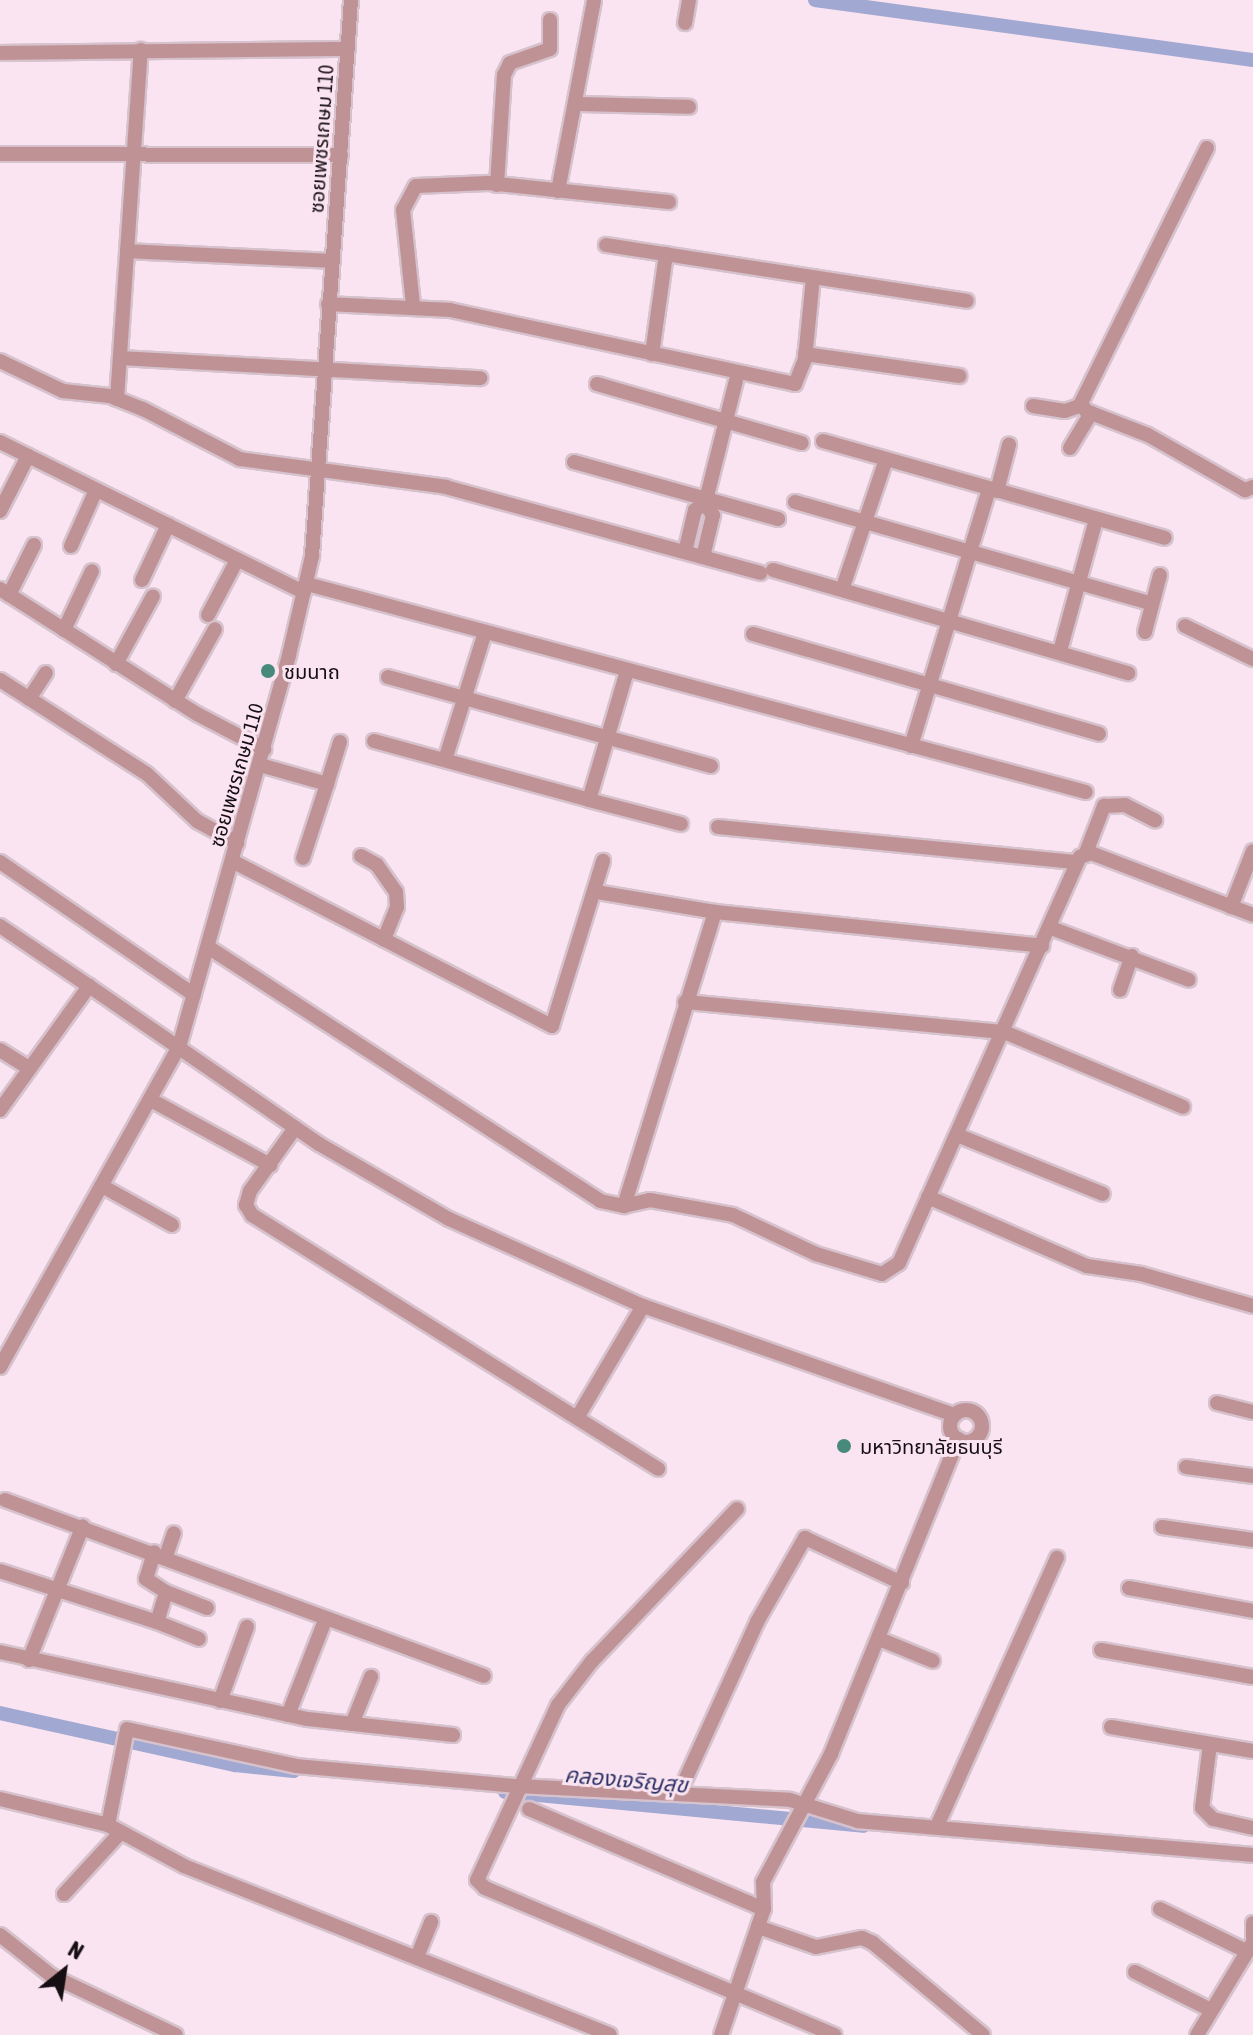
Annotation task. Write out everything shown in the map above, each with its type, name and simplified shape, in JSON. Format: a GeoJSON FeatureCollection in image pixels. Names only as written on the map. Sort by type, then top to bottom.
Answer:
{"type":"FeatureCollection","features":[{"type":"Feature","properties":{"kind":"street","name":"ซอยเพชรเกษม 110"},"geometry":{"type":"LineString","coordinates":[[0,1367],[179,1047],[260,765],[305,588],[319,472],[322,373],[351,0]]}},
{"type":"Feature","properties":{"kind":"street"},"geometry":{"type":"LineString","coordinates":[[558,191],[578,104],[594,0]]}},
{"type":"Feature","properties":{"kind":"street"},"geometry":{"type":"LineString","coordinates":[[685,23],[689,0]]}},
{"type":"Feature","properties":{"kind":"street"},"geometry":{"type":"LineString","coordinates":[[497,185],[504,75],[510,63],[550,49],[550,20]]}},
{"type":"Feature","properties":{"kind":"street"},"geometry":{"type":"LineString","coordinates":[[0,53],[348,49]]}},
{"type":"Feature","properties":{"kind":"street"},"geometry":{"type":"LineString","coordinates":[[117,399],[141,50]]}},
{"type":"Feature","properties":{"kind":"street"},"geometry":{"type":"LineString","coordinates":[[578,104],[689,107]]}},
{"type":"Feature","properties":{"kind":"street"},"geometry":{"type":"LineString","coordinates":[[1070,448],[1207,148]]}},
{"type":"Feature","properties":{"kind":"street"},"geometry":{"type":"LineString","coordinates":[[0,154],[341,155]]}},
{"type":"Feature","properties":{"kind":"street"},"geometry":{"type":"LineString","coordinates":[[413,305],[403,210],[408,193],[423,184],[497,185],[669,202]]}},
{"type":"Feature","properties":{"kind":"street"},"geometry":{"type":"LineString","coordinates":[[606,245],[967,301]]}},
{"type":"Feature","properties":{"kind":"street"},"geometry":{"type":"LineString","coordinates":[[127,251],[332,261]]}},
{"type":"Feature","properties":{"kind":"street"},"geometry":{"type":"LineString","coordinates":[[652,354],[666,254]]}},
{"type":"Feature","properties":{"kind":"street"},"geometry":{"type":"LineString","coordinates":[[328,304],[413,305],[795,384],[802,377],[813,277]]}},
{"type":"Feature","properties":{"kind":"street"},"geometry":{"type":"LineString","coordinates":[[805,354],[959,376]]}},
{"type":"Feature","properties":{"kind":"street"},"geometry":{"type":"LineString","coordinates":[[120,358],[322,373],[480,378]]}},
{"type":"Feature","properties":{"kind":"street"},"geometry":{"type":"LineString","coordinates":[[0,361],[63,391],[117,399],[240,459],[446,487],[703,557],[843,587],[1128,673]]}},
{"type":"Feature","properties":{"kind":"street"},"geometry":{"type":"LineString","coordinates":[[685,552],[695,510],[706,501],[736,381]]}},
{"type":"Feature","properties":{"kind":"street"},"geometry":{"type":"LineString","coordinates":[[597,384],[802,443]]}},
{"type":"Feature","properties":{"kind":"street"},"geometry":{"type":"LineString","coordinates":[[1033,406],[1065,411],[1087,409],[1148,435],[1245,490],[1253,487]]}},
{"type":"Feature","properties":{"kind":"street"},"geometry":{"type":"LineString","coordinates":[[823,441],[1165,538]]}},
{"type":"Feature","properties":{"kind":"street"},"geometry":{"type":"LineString","coordinates":[[0,442],[237,560],[305,588],[485,632],[1086,792]]}},
{"type":"Feature","properties":{"kind":"street"},"geometry":{"type":"LineString","coordinates":[[911,746],[971,548],[1009,445]]}},
{"type":"Feature","properties":{"kind":"street"},"geometry":{"type":"LineString","coordinates":[[0,511],[28,456]]}},
{"type":"Feature","properties":{"kind":"street"},"geometry":{"type":"LineString","coordinates":[[843,587],[886,459]]}},
{"type":"Feature","properties":{"kind":"street"},"geometry":{"type":"LineString","coordinates":[[574,462],[778,519]]}},
{"type":"Feature","properties":{"kind":"street"},"geometry":{"type":"LineString","coordinates":[[71,546],[96,490]]}},
{"type":"Feature","properties":{"kind":"street"},"geometry":{"type":"LineString","coordinates":[[703,557],[713,515],[706,501]]}},
{"type":"Feature","properties":{"kind":"street"},"geometry":{"type":"LineString","coordinates":[[795,502],[971,548],[1152,604]]}},
{"type":"Feature","properties":{"kind":"street"},"geometry":{"type":"LineString","coordinates":[[1060,651],[1096,519]]}},
{"type":"Feature","properties":{"kind":"street"},"geometry":{"type":"LineString","coordinates":[[142,580],[168,525]]}},
{"type":"Feature","properties":{"kind":"street"},"geometry":{"type":"LineString","coordinates":[[34,545],[4,592],[175,701],[264,749]]}},
{"type":"Feature","properties":{"kind":"street"},"geometry":{"type":"LineString","coordinates":[[208,615],[237,560]]}},
{"type":"Feature","properties":{"kind":"street"},"geometry":{"type":"LineString","coordinates":[[64,630],[92,571]]}},
{"type":"Feature","properties":{"kind":"street"},"geometry":{"type":"LineString","coordinates":[[1145,632],[1160,575]]}},
{"type":"Feature","properties":{"kind":"street"},"geometry":{"type":"LineString","coordinates":[[116,664],[153,596]]}},
{"type":"Feature","properties":{"kind":"street"},"geometry":{"type":"LineString","coordinates":[[1185,626],[1253,659]]}},
{"type":"Feature","properties":{"kind":"street"},"geometry":{"type":"LineString","coordinates":[[175,701],[215,629]]}},
{"type":"Feature","properties":{"kind":"street"},"geometry":{"type":"LineString","coordinates":[[445,760],[485,632]]}},
{"type":"Feature","properties":{"kind":"street"},"geometry":{"type":"LineString","coordinates":[[753,634],[930,682],[1099,734]]}},
{"type":"Feature","properties":{"kind":"street"},"geometry":{"type":"LineString","coordinates":[[589,800],[627,671]]}},
{"type":"Feature","properties":{"kind":"street"},"geometry":{"type":"LineString","coordinates":[[29,699],[46,673]]}},
{"type":"Feature","properties":{"kind":"street"},"geometry":{"type":"LineString","coordinates":[[388,677],[711,766]]}},
{"type":"Feature","properties":{"kind":"street"},"geometry":{"type":"LineString","coordinates":[[0,680],[147,774],[197,821],[237,843]]}},
{"type":"Feature","properties":{"kind":"street"},"geometry":{"type":"LineString","coordinates":[[374,741],[681,824]]}},
{"type":"Feature","properties":{"kind":"street"},"geometry":{"type":"LineString","coordinates":[[303,858],[340,742]]}},
{"type":"Feature","properties":{"kind":"street"},"geometry":{"type":"LineString","coordinates":[[260,765],[327,784]]}},
{"type":"Feature","properties":{"kind":"street"},"geometry":{"type":"LineString","coordinates":[[208,947],[557,1177],[600,1201],[624,1206],[650,1200],[733,1215],[816,1254],[882,1274],[899,1263],[1104,806],[1125,805],[1155,820]]}},
{"type":"Feature","properties":{"kind":"street"},"geometry":{"type":"LineString","coordinates":[[718,827],[1081,858],[1253,915]]}},
{"type":"Feature","properties":{"kind":"street"},"geometry":{"type":"LineString","coordinates":[[1231,907],[1253,851]]}},
{"type":"Feature","properties":{"kind":"street"},"geometry":{"type":"LineString","coordinates":[[361,856],[377,865],[396,892],[397,907],[384,939]]}},
{"type":"Feature","properties":{"kind":"street"},"geometry":{"type":"LineString","coordinates":[[232,861],[552,1026],[597,892],[603,861]]}},
{"type":"Feature","properties":{"kind":"street"},"geometry":{"type":"LineString","coordinates":[[0,862],[194,995]]}},
{"type":"Feature","properties":{"kind":"street"},"geometry":{"type":"LineString","coordinates":[[597,892],[715,912],[1042,946]]}},
{"type":"Feature","properties":{"kind":"street"},"geometry":{"type":"LineString","coordinates":[[624,1206],[715,912]]}},
{"type":"Feature","properties":{"kind":"street"},"geometry":{"type":"LineString","coordinates":[[0,926],[386,1187],[543,1265],[643,1306],[954,1415],[970,1410],[981,1422],[976,1438],[958,1439]]}},
{"type":"Feature","properties":{"kind":"street"},"geometry":{"type":"LineString","coordinates":[[1051,928],[1189,980]]}},
{"type":"Feature","properties":{"kind":"street"},"geometry":{"type":"LineString","coordinates":[[1120,990],[1132,956]]}},
{"type":"Feature","properties":{"kind":"street"},"geometry":{"type":"LineString","coordinates":[[0,1110],[27,1067],[89,986]]}},
{"type":"Feature","properties":{"kind":"street"},"geometry":{"type":"LineString","coordinates":[[685,1002],[1004,1032],[1183,1107]]}},
{"type":"Feature","properties":{"kind":"street"},"geometry":{"type":"LineString","coordinates":[[0,1050],[27,1067]]}},
{"type":"Feature","properties":{"kind":"street"},"geometry":{"type":"LineString","coordinates":[[151,1100],[270,1165]]}},
{"type":"Feature","properties":{"kind":"street"},"geometry":{"type":"LineString","coordinates":[[295,1128],[250,1191],[246,1205],[252,1215],[658,1469]]}},
{"type":"Feature","properties":{"kind":"street"},"geometry":{"type":"LineString","coordinates":[[957,1135],[1103,1194]]}},
{"type":"Feature","properties":{"kind":"street"},"geometry":{"type":"LineString","coordinates":[[102,1186],[172,1225]]}},
{"type":"Feature","properties":{"kind":"street"},"geometry":{"type":"LineString","coordinates":[[928,1197],[1087,1266],[1141,1274],[1253,1306]]}},
{"type":"Feature","properties":{"kind":"street"},"geometry":{"type":"LineString","coordinates":[[577,1418],[643,1306]]}},
{"type":"Feature","properties":{"kind":"street"},"geometry":{"type":"LineString","coordinates":[[1217,1403],[1253,1412]]}},
{"type":"Feature","properties":{"kind":"street"},"geometry":{"type":"LineString","coordinates":[[954,1415],[951,1428],[958,1439]]}},
{"type":"Feature","properties":{"kind":"street"},"geometry":{"type":"LineString","coordinates":[[721,2035],[764,1909],[763,1882],[808,1805],[902,1583],[958,1439]]}},
{"type":"Feature","properties":{"kind":"street"},"geometry":{"type":"LineString","coordinates":[[1186,1467],[1253,1476]]}},
{"type":"Feature","properties":{"kind":"street"},"geometry":{"type":"LineString","coordinates":[[5,1500],[160,1554],[484,1676]]}},
{"type":"Feature","properties":{"kind":"street"},"geometry":{"type":"LineString","coordinates":[[737,1509],[592,1661],[558,1705],[505,1809],[477,1874],[479,1885],[834,2035]]}},
{"type":"Feature","properties":{"kind":"street"},"geometry":{"type":"LineString","coordinates":[[29,1660],[83,1526]]}},
{"type":"Feature","properties":{"kind":"street"},"geometry":{"type":"LineString","coordinates":[[1162,1527],[1253,1540]]}},
{"type":"Feature","properties":{"kind":"street"},"geometry":{"type":"LineString","coordinates":[[174,1533],[146,1579],[166,1592],[207,1608]]}},
{"type":"Feature","properties":{"kind":"street"},"geometry":{"type":"LineString","coordinates":[[686,1778],[751,1633],[805,1538],[902,1583]]}},
{"type":"Feature","properties":{"kind":"street"},"geometry":{"type":"LineString","coordinates":[[937,1826],[1057,1558]]}},
{"type":"Feature","properties":{"kind":"street"},"geometry":{"type":"LineString","coordinates":[[0,1571],[157,1622],[199,1639]]}},
{"type":"Feature","properties":{"kind":"street"},"geometry":{"type":"LineString","coordinates":[[1129,1588],[1253,1611]]}},
{"type":"Feature","properties":{"kind":"street"},"geometry":{"type":"LineString","coordinates":[[157,1622],[166,1592]]}},
{"type":"Feature","properties":{"kind":"street"},"geometry":{"type":"LineString","coordinates":[[288,1715],[326,1618]]}},
{"type":"Feature","properties":{"kind":"street"},"geometry":{"type":"LineString","coordinates":[[220,1701],[247,1627]]}},
{"type":"Feature","properties":{"kind":"street"},"geometry":{"type":"LineString","coordinates":[[879,1639],[933,1661]]}},
{"type":"Feature","properties":{"kind":"street"},"geometry":{"type":"LineString","coordinates":[[1101,1650],[1253,1677]]}},
{"type":"Feature","properties":{"kind":"street"},"geometry":{"type":"LineString","coordinates":[[0,1652],[288,1715],[453,1735]]}},
{"type":"Feature","properties":{"kind":"street"},"geometry":{"type":"LineString","coordinates":[[352,1724],[371,1677]]}},
{"type":"Feature","properties":{"kind":"street"},"geometry":{"type":"LineString","coordinates":[[1111,1727],[1253,1751]]}},
{"type":"Feature","properties":{"kind":"street"},"geometry":{"type":"LineString","coordinates":[[64,1894],[115,1829],[127,1732],[296,1766],[516,1788],[808,1805],[858,1821],[1253,1855]]}},
{"type":"Feature","properties":{"kind":"street"},"geometry":{"type":"LineString","coordinates":[[1210,1744],[1202,1808],[1213,1819],[1253,1828]]}},
{"type":"Feature","properties":{"kind":"street"},"geometry":{"type":"LineString","coordinates":[[0,1799],[115,1829],[184,1866],[610,2035]]}},
{"type":"Feature","properties":{"kind":"street"},"geometry":{"type":"LineString","coordinates":[[529,1809],[764,1909]]}},
{"type":"Feature","properties":{"kind":"street"},"geometry":{"type":"LineString","coordinates":[[1160,1909],[1251,1943]]}},
{"type":"Feature","properties":{"kind":"street"},"geometry":{"type":"LineString","coordinates":[[417,1957],[431,1922]]}},
{"type":"Feature","properties":{"kind":"street"},"geometry":{"type":"LineString","coordinates":[[1197,2035],[1251,1943],[1253,1923]]}},
{"type":"Feature","properties":{"kind":"street"},"geometry":{"type":"LineString","coordinates":[[758,1927],[816,1947],[862,1938],[873,1943],[983,2035]]}},
{"type":"Feature","properties":{"kind":"street"},"geometry":{"type":"LineString","coordinates":[[0,1935],[52,1976],[176,2035]]}},
{"type":"Feature","properties":{"kind":"street"},"geometry":{"type":"LineString","coordinates":[[1135,1972],[1211,2010]]}},
{"type":"Feature","properties":{"kind":"waterway"},"geometry":{"type":"LineString","coordinates":[[815,0],[1253,60]]}},
{"type":"Feature","properties":{"kind":"waterway","name":"คลองเจริญสุข"},"geometry":{"type":"LineString","coordinates":[[0,1713],[235,1765],[294,1771]]}},
{"type":"Feature","properties":{"kind":"waterway","name":"คลองเจริญสุข"},"geometry":{"type":"LineString","coordinates":[[505,1792],[863,1826]]}},
{"type":"Feature","properties":{"kind":"place","name":"ชมนาถ"},"geometry":{"type":"Point","coordinates":[268,671]}},
{"type":"Feature","properties":{"kind":"place","name":"มหาวิทยาลัยธนบุรี"},"geometry":{"type":"Point","coordinates":[844,1446]}}]}
